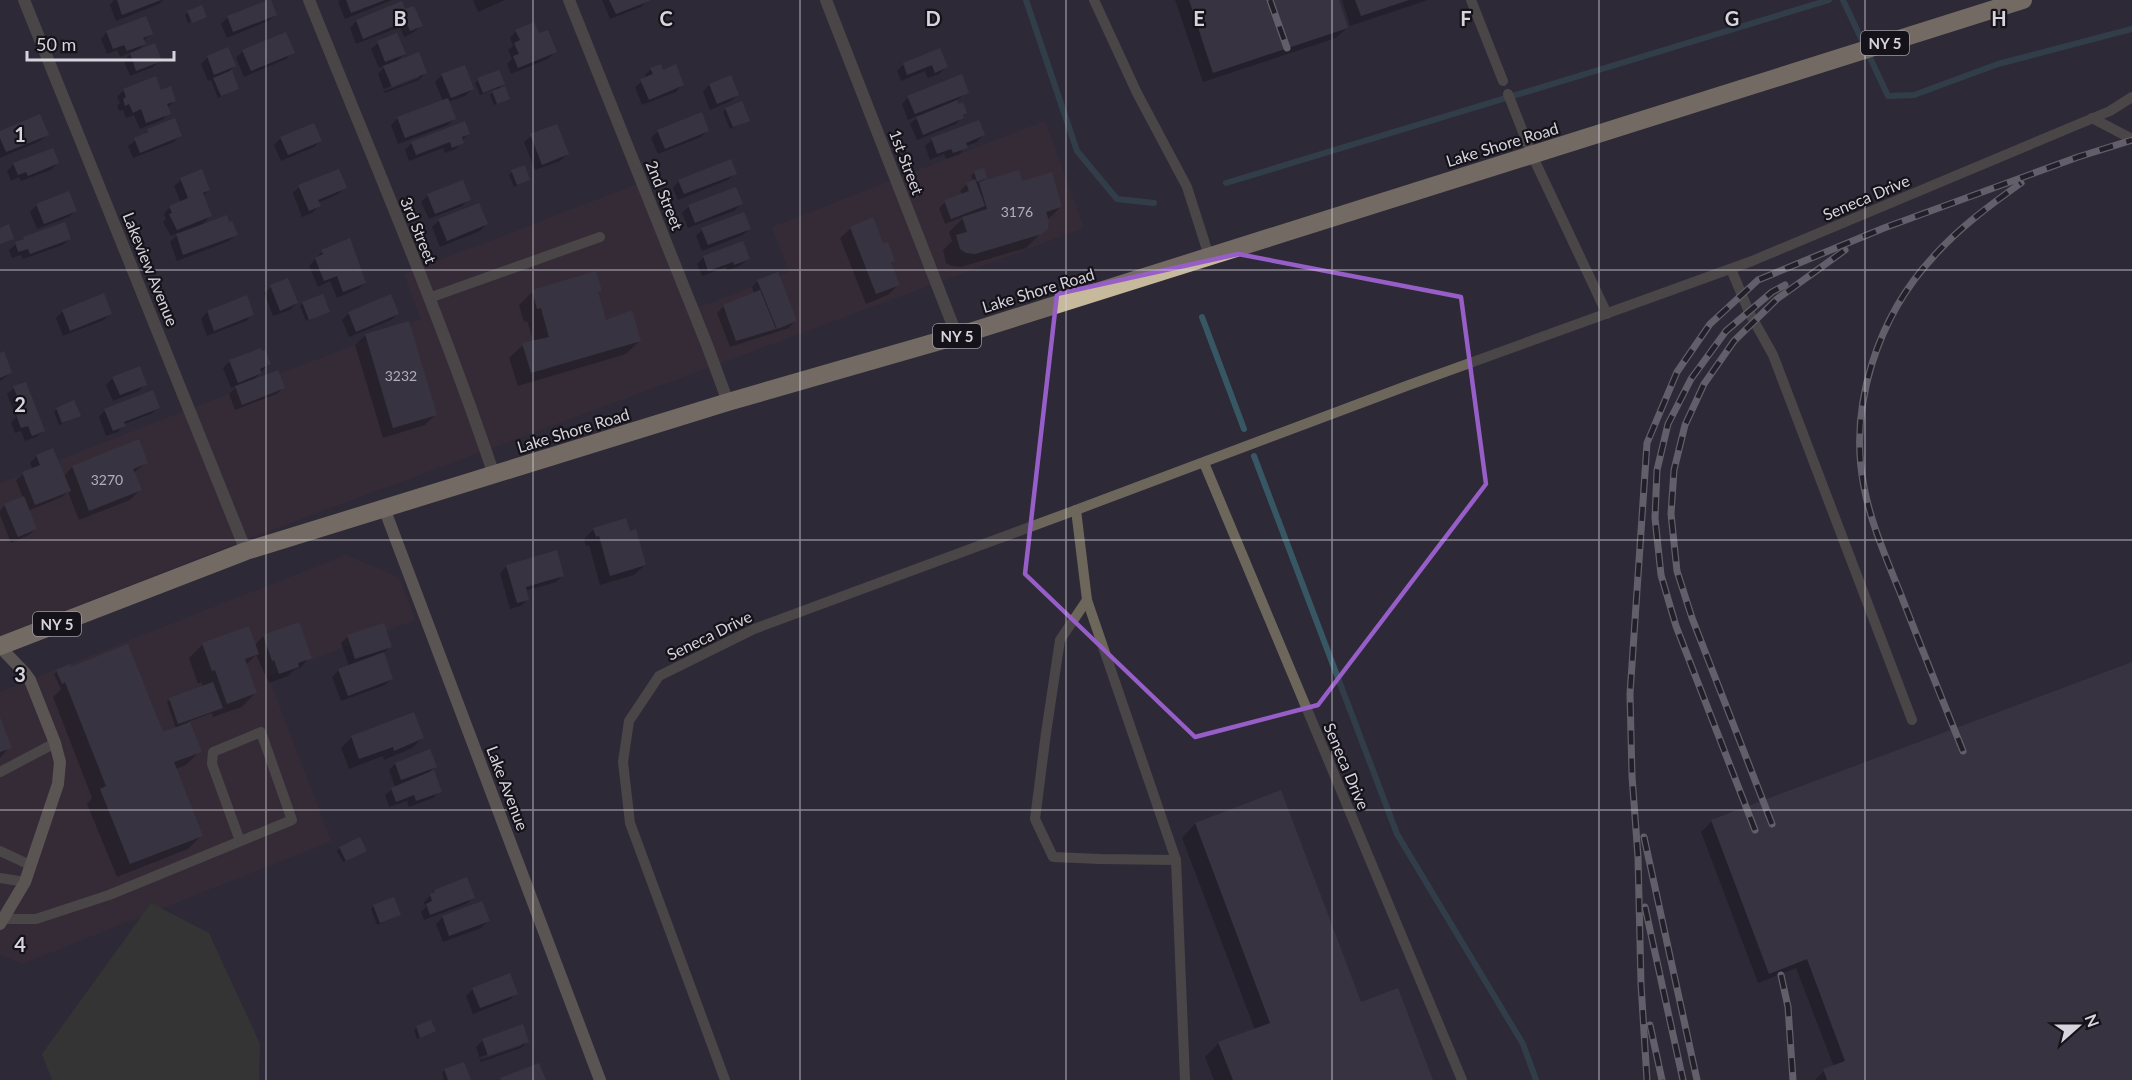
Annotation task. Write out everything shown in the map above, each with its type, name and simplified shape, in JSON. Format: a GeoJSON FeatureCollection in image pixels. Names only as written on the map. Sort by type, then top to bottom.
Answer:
{"type":"FeatureCollection","features":[{"type":"Feature","properties":{"kind":"highway","name":"Lake Shore Road"},"geometry":{"type":"LineString","coordinates":[[0,646],[246,551],[728,402],[957,336],[2023,0]]}},
{"type":"Feature","properties":{"kind":"street","name":"Lakeview Avenue"},"geometry":{"type":"LineString","coordinates":[[24,0],[246,551]]}},
{"type":"Feature","properties":{"kind":"street","name":"3rd Street"},"geometry":{"type":"LineString","coordinates":[[309,0],[429,298],[474,414],[494,475]]}},
{"type":"Feature","properties":{"kind":"street","name":"2nd Street"},"geometry":{"type":"LineString","coordinates":[[569,0],[703,333],[728,402]]}},
{"type":"Feature","properties":{"kind":"street","name":"1st Street"},"geometry":{"type":"LineString","coordinates":[[826,0],[957,336]]}},
{"type":"Feature","properties":{"kind":"street","name":"Lake Avenue"},"geometry":{"type":"LineString","coordinates":[[384,508],[600,1080]]}},
{"type":"Feature","properties":{"kind":"street"},"geometry":{"type":"LineString","coordinates":[[0,646],[26,673],[55,743],[60,762],[58,784],[25,882],[0,921]]}},
{"type":"Feature","properties":{"kind":"lane"},"geometry":{"type":"LineString","coordinates":[[1094,0],[1137,93],[1187,187],[1209,256]]}},
{"type":"Feature","properties":{"kind":"lane"},"geometry":{"type":"LineString","coordinates":[[1471,0],[1503,81]]}},
{"type":"Feature","properties":{"kind":"lane"},"geometry":{"type":"LineString","coordinates":[[1508,94],[1532,154],[1607,314]]}},
{"type":"Feature","properties":{"kind":"lane","name":"Seneca Drive"},"geometry":{"type":"LineString","coordinates":[[725,1080],[630,823],[623,762],[629,721],[659,676],[754,629],[1731,269],[2110,111],[2132,97]]}},
{"type":"Feature","properties":{"kind":"lane"},"geometry":{"type":"LineString","coordinates":[[2092,118],[2132,139]]}},
{"type":"Feature","properties":{"kind":"lane"},"geometry":{"type":"LineString","coordinates":[[429,298],[600,237]]}},
{"type":"Feature","properties":{"kind":"lane"},"geometry":{"type":"LineString","coordinates":[[1731,269],[1754,321],[1773,355],[1912,720]]}},
{"type":"Feature","properties":{"kind":"lane","name":"Seneca Drive"},"geometry":{"type":"LineString","coordinates":[[1204,463],[1462,1080]]}},
{"type":"Feature","properties":{"kind":"lane"},"geometry":{"type":"LineString","coordinates":[[1076,510],[1087,600],[1176,860],[1185,1080]]}},
{"type":"Feature","properties":{"kind":"lane"},"geometry":{"type":"LineString","coordinates":[[1087,600],[1060,640],[1035,819],[1053,857],[1101,860],[1176,860]]}},
{"type":"Feature","properties":{"kind":"lane"},"geometry":{"type":"LineString","coordinates":[[0,921],[36,919],[98,899],[292,820],[261,732],[213,752],[212,764],[240,841]]}},
{"type":"Feature","properties":{"kind":"lane"},"geometry":{"type":"LineString","coordinates":[[0,772],[55,743]]}},
{"type":"Feature","properties":{"kind":"lane"},"geometry":{"type":"LineString","coordinates":[[0,851],[30,866]]}},
{"type":"Feature","properties":{"kind":"lane"},"geometry":{"type":"LineString","coordinates":[[0,878],[25,882]]}},
{"type":"Feature","properties":{"kind":"highlighted area"},"geometry":{"type":"Polygon","coordinates":[[[1238,254],[1461,297],[1486,484],[1318,705],[1195,737],[1025,574],[1057,294],[1238,254]]]}},
{"type":"Feature","properties":{"kind":"shaded area"},"geometry":{"type":"Polygon","coordinates":[[[1045,121],[1084,228],[250,538],[0,636],[0,483],[421,319],[404,274],[640,183],[690,311],[789,272],[772,227],[1045,121]]]}},
{"type":"Feature","properties":{"kind":"shaded area"},"geometry":{"type":"Polygon","coordinates":[[[345,555],[399,577],[415,620],[268,676],[331,841],[22,964],[0,954],[0,692],[345,555]]]}},
{"type":"Feature","properties":{"kind":"green space"},"geometry":{"type":"Polygon","coordinates":[[[151,903],[209,933],[260,1044],[259,1080],[52,1080],[42,1054],[151,903]]]}},
{"type":"Feature","properties":{"kind":"building"},"geometry":{"type":"Polygon","coordinates":[[[117,0],[161,0],[122,15],[117,0]]]}},
{"type":"Feature","properties":{"kind":"building"},"geometry":{"type":"Polygon","coordinates":[[[271,0],[277,15],[233,32],[227,16],[271,0]]]}},
{"type":"Feature","properties":{"kind":"building"},"geometry":{"type":"Polygon","coordinates":[[[346,0],[385,0],[351,13],[346,0]]]}},
{"type":"Feature","properties":{"kind":"building"},"geometry":{"type":"Polygon","coordinates":[[[609,0],[652,0],[616,14],[609,0]]]}},
{"type":"Feature","properties":{"kind":"building"},"geometry":{"type":"Polygon","coordinates":[[[1189,0],[1339,0],[1348,28],[1213,73],[1189,0]]]}},
{"type":"Feature","properties":{"kind":"building"},"geometry":{"type":"Polygon","coordinates":[[[1355,0],[1409,0],[1361,16],[1355,0]]]}},
{"type":"Feature","properties":{"kind":"building"},"geometry":{"type":"Polygon","coordinates":[[[402,1],[405,9],[414,6],[423,26],[410,31],[406,21],[363,39],[356,20],[402,1]]]}},
{"type":"Feature","properties":{"kind":"building"},"geometry":{"type":"Polygon","coordinates":[[[202,5],[207,17],[192,23],[187,11],[202,5]]]}},
{"type":"Feature","properties":{"kind":"building"},"geometry":{"type":"Polygon","coordinates":[[[146,16],[153,34],[143,38],[146,44],[127,51],[124,45],[113,49],[106,31],[146,16]]]}},
{"type":"Feature","properties":{"kind":"building"},"geometry":{"type":"Polygon","coordinates":[[[534,22],[539,33],[548,30],[557,52],[518,68],[513,56],[519,54],[514,43],[520,40],[515,30],[534,22]]]}},
{"type":"Feature","properties":{"kind":"building"},"geometry":{"type":"Polygon","coordinates":[[[286,32],[295,53],[251,71],[242,50],[286,32]]]}},
{"type":"Feature","properties":{"kind":"building"},"geometry":{"type":"Polygon","coordinates":[[[397,33],[406,54],[385,62],[377,41],[397,33]]]}},
{"type":"Feature","properties":{"kind":"building"},"geometry":{"type":"Polygon","coordinates":[[[155,43],[162,61],[136,71],[130,53],[155,43]]]}},
{"type":"Feature","properties":{"kind":"building"},"geometry":{"type":"Polygon","coordinates":[[[228,47],[236,66],[214,75],[207,56],[228,47]]]}},
{"type":"Feature","properties":{"kind":"building"},"geometry":{"type":"Polygon","coordinates":[[[940,48],[948,67],[935,73],[932,65],[907,75],[903,63],[940,48]]]}},
{"type":"Feature","properties":{"kind":"building"},"geometry":{"type":"Polygon","coordinates":[[[419,52],[427,73],[392,87],[383,66],[419,52]]]}},
{"type":"Feature","properties":{"kind":"building"},"geometry":{"type":"Polygon","coordinates":[[[661,64],[663,70],[676,64],[684,85],[649,100],[640,79],[653,74],[650,68],[661,64]]]}},
{"type":"Feature","properties":{"kind":"building"},"geometry":{"type":"Polygon","coordinates":[[[465,65],[474,89],[451,98],[441,74],[465,65]]]}},
{"type":"Feature","properties":{"kind":"building"},"geometry":{"type":"Polygon","coordinates":[[[232,70],[239,89],[221,96],[213,78],[232,70]]]}},
{"type":"Feature","properties":{"kind":"building"},"geometry":{"type":"Polygon","coordinates":[[[499,70],[505,84],[483,93],[477,78],[499,70]]]}},
{"type":"Feature","properties":{"kind":"building"},"geometry":{"type":"Polygon","coordinates":[[[962,74],[969,93],[915,114],[907,96],[962,74]]]}},
{"type":"Feature","properties":{"kind":"building"},"geometry":{"type":"Polygon","coordinates":[[[731,75],[739,95],[717,104],[709,84],[731,75]]]}},
{"type":"Feature","properties":{"kind":"building"},"geometry":{"type":"Polygon","coordinates":[[[156,76],[161,90],[171,86],[176,101],[167,104],[171,114],[146,123],[141,109],[133,113],[129,104],[125,106],[123,99],[126,97],[123,89],[156,76]]]}},
{"type":"Feature","properties":{"kind":"building"},"geometry":{"type":"Polygon","coordinates":[[[505,86],[510,99],[497,104],[492,91],[505,86]]]}},
{"type":"Feature","properties":{"kind":"building"},"geometry":{"type":"Polygon","coordinates":[[[448,98],[456,119],[405,138],[397,117],[448,98]]]}},
{"type":"Feature","properties":{"kind":"building"},"geometry":{"type":"Polygon","coordinates":[[[957,100],[959,104],[963,102],[967,113],[963,115],[964,118],[923,135],[916,117],[957,100]]]}},
{"type":"Feature","properties":{"kind":"building"},"geometry":{"type":"Polygon","coordinates":[[[742,101],[750,121],[733,127],[725,108],[742,101]]]}},
{"type":"Feature","properties":{"kind":"building"},"geometry":{"type":"Polygon","coordinates":[[[702,112],[709,131],[665,149],[657,130],[702,112]]]}},
{"type":"Feature","properties":{"kind":"building"},"geometry":{"type":"Polygon","coordinates":[[[40,114],[49,135],[6,152],[0,138],[0,131],[40,114]]]}},
{"type":"Feature","properties":{"kind":"building"},"geometry":{"type":"Polygon","coordinates":[[[175,118],[182,136],[140,153],[134,138],[148,132],[147,129],[175,118]]]}},
{"type":"Feature","properties":{"kind":"building"},"geometry":{"type":"Polygon","coordinates":[[[979,120],[985,135],[966,143],[968,148],[953,153],[951,149],[937,154],[931,138],[979,120]]]}},
{"type":"Feature","properties":{"kind":"building"},"geometry":{"type":"Polygon","coordinates":[[[465,121],[470,134],[462,137],[464,143],[452,148],[450,142],[416,155],[411,142],[465,121]]]}},
{"type":"Feature","properties":{"kind":"building"},"geometry":{"type":"Polygon","coordinates":[[[314,123],[322,141],[288,155],[280,137],[314,123]]]}},
{"type":"Feature","properties":{"kind":"building"},"geometry":{"type":"Polygon","coordinates":[[[557,124],[569,154],[542,165],[530,134],[557,124]]]}},
{"type":"Feature","properties":{"kind":"building"},"geometry":{"type":"Polygon","coordinates":[[[53,148],[59,163],[28,176],[26,172],[18,175],[13,163],[53,148]]]}},
{"type":"Feature","properties":{"kind":"building"},"geometry":{"type":"Polygon","coordinates":[[[731,159],[737,174],[684,194],[678,180],[731,159]]]}},
{"type":"Feature","properties":{"kind":"building"},"geometry":{"type":"Polygon","coordinates":[[[525,165],[530,180],[517,185],[511,170],[525,165]]]}},
{"type":"Feature","properties":{"kind":"building"},"geometry":{"type":"Polygon","coordinates":[[[984,168],[987,178],[977,182],[974,171],[984,168]]]}},
{"type":"Feature","properties":{"kind":"building"},"geometry":{"type":"Polygon","coordinates":[[[202,169],[210,190],[203,193],[212,216],[177,230],[169,214],[172,213],[169,206],[188,198],[180,178],[202,169]]]}},
{"type":"Feature","properties":{"kind":"building"},"geometry":{"type":"Polygon","coordinates":[[[339,169],[347,188],[318,200],[321,206],[309,211],[298,185],[339,169]]]}},
{"type":"Feature","properties":{"kind":"building"},"geometry":{"type":"Polygon","coordinates":[[[1019,170],[1022,181],[1052,172],[1062,207],[1046,212],[1049,221],[1048,229],[1042,234],[975,254],[966,253],[960,249],[956,235],[967,232],[962,217],[987,209],[979,182],[1019,170]]]}},
{"type":"Feature","properties":{"kind":"building"},"geometry":{"type":"Polygon","coordinates":[[[975,179],[985,206],[951,219],[944,200],[969,191],[966,183],[975,179]]]}},
{"type":"Feature","properties":{"kind":"building"},"geometry":{"type":"Polygon","coordinates":[[[463,180],[471,200],[435,214],[427,194],[463,180]]]}},
{"type":"Feature","properties":{"kind":"building"},"geometry":{"type":"Polygon","coordinates":[[[736,187],[743,204],[695,223],[688,205],[736,187]]]}},
{"type":"Feature","properties":{"kind":"building"},"geometry":{"type":"Polygon","coordinates":[[[69,191],[77,211],[44,224],[36,204],[69,191]]]}},
{"type":"Feature","properties":{"kind":"building"},"geometry":{"type":"Polygon","coordinates":[[[479,203],[488,224],[447,241],[438,219],[479,203]]]}},
{"type":"Feature","properties":{"kind":"building"},"geometry":{"type":"Polygon","coordinates":[[[744,212],[751,229],[708,245],[701,228],[744,212]]]}},
{"type":"Feature","properties":{"kind":"building"},"geometry":{"type":"Polygon","coordinates":[[[227,215],[238,235],[183,255],[176,234],[227,215]]]}},
{"type":"Feature","properties":{"kind":"building"},"geometry":{"type":"Polygon","coordinates":[[[873,217],[883,243],[888,242],[895,261],[891,263],[900,285],[876,294],[850,227],[873,217]]]}},
{"type":"Feature","properties":{"kind":"building"},"geometry":{"type":"Polygon","coordinates":[[[65,222],[71,239],[30,254],[28,249],[18,252],[15,242],[65,222]]]}},
{"type":"Feature","properties":{"kind":"building"},"geometry":{"type":"Polygon","coordinates":[[[9,224],[14,239],[0,244],[0,228],[9,224]]]}},
{"type":"Feature","properties":{"kind":"building"},"geometry":{"type":"Polygon","coordinates":[[[350,238],[366,283],[343,292],[337,276],[324,281],[315,258],[323,254],[321,250],[350,238]]]}},
{"type":"Feature","properties":{"kind":"building"},"geometry":{"type":"Polygon","coordinates":[[[743,241],[750,259],[708,271],[703,256],[743,241]]]}},
{"type":"Feature","properties":{"kind":"building"},"geometry":{"type":"Polygon","coordinates":[[[596,271],[602,291],[598,292],[606,320],[632,310],[641,341],[531,373],[522,343],[549,337],[541,308],[537,309],[532,290],[596,271]]]}},
{"type":"Feature","properties":{"kind":"building"},"geometry":{"type":"Polygon","coordinates":[[[778,272],[797,321],[777,329],[757,280],[778,272]]]}},
{"type":"Feature","properties":{"kind":"building"},"geometry":{"type":"Polygon","coordinates":[[[288,278],[298,303],[280,311],[270,285],[288,278]]]}},
{"type":"Feature","properties":{"kind":"building"},"geometry":{"type":"Polygon","coordinates":[[[760,290],[776,329],[736,341],[723,305],[760,290]]]}},
{"type":"Feature","properties":{"kind":"building"},"geometry":{"type":"Polygon","coordinates":[[[104,293],[112,314],[70,331],[62,310],[104,293]]]}},
{"type":"Feature","properties":{"kind":"building"},"geometry":{"type":"Polygon","coordinates":[[[323,294],[330,312],[309,320],[302,302],[323,294]]]}},
{"type":"Feature","properties":{"kind":"building"},"geometry":{"type":"Polygon","coordinates":[[[391,294],[399,314],[356,332],[348,312],[391,294]]]}},
{"type":"Feature","properties":{"kind":"building"},"geometry":{"type":"Polygon","coordinates":[[[247,295],[254,315],[214,331],[207,311],[247,295]]]}},
{"type":"Feature","properties":{"kind":"building"},"geometry":{"type":"Polygon","coordinates":[[[409,321],[437,415],[393,428],[365,334],[409,321]]]}},
{"type":"Feature","properties":{"kind":"building"},"geometry":{"type":"Polygon","coordinates":[[[261,348],[262,351],[265,350],[271,364],[260,369],[262,373],[238,383],[229,360],[261,348]]]}},
{"type":"Feature","properties":{"kind":"building"},"geometry":{"type":"Polygon","coordinates":[[[4,351],[12,373],[0,378],[0,353],[4,351]]]}},
{"type":"Feature","properties":{"kind":"building"},"geometry":{"type":"Polygon","coordinates":[[[140,366],[147,385],[120,395],[112,377],[140,366]]]}},
{"type":"Feature","properties":{"kind":"building"},"geometry":{"type":"Polygon","coordinates":[[[278,370],[285,388],[242,405],[235,386],[278,370]]]}},
{"type":"Feature","properties":{"kind":"building"},"geometry":{"type":"Polygon","coordinates":[[[26,382],[45,431],[32,436],[28,426],[21,428],[16,415],[23,412],[13,386],[26,382]]]}},
{"type":"Feature","properties":{"kind":"building"},"geometry":{"type":"Polygon","coordinates":[[[153,390],[160,408],[124,422],[126,426],[113,431],[104,409],[153,390]]]}},
{"type":"Feature","properties":{"kind":"building"},"geometry":{"type":"Polygon","coordinates":[[[74,400],[81,416],[62,423],[56,408],[74,400]]]}},
{"type":"Feature","properties":{"kind":"building"},"geometry":{"type":"Polygon","coordinates":[[[139,439],[148,463],[133,469],[142,490],[89,511],[72,466],[139,439]]]}},
{"type":"Feature","properties":{"kind":"building"},"geometry":{"type":"Polygon","coordinates":[[[53,448],[71,491],[35,505],[22,472],[40,465],[36,455],[53,448]]]}},
{"type":"Feature","properties":{"kind":"building"},"geometry":{"type":"Polygon","coordinates":[[[24,496],[37,529],[18,537],[4,504],[24,496]]]}},
{"type":"Feature","properties":{"kind":"building"},"geometry":{"type":"Polygon","coordinates":[[[626,518],[630,531],[636,529],[646,565],[610,576],[599,536],[596,537],[593,528],[626,518]]]}},
{"type":"Feature","properties":{"kind":"building"},"geometry":{"type":"Polygon","coordinates":[[[557,550],[564,576],[526,587],[529,600],[517,603],[506,565],[557,550]]]}},
{"type":"Feature","properties":{"kind":"building"},"geometry":{"type":"Polygon","coordinates":[[[299,622],[312,658],[298,663],[299,667],[279,674],[263,635],[299,622]]]}},
{"type":"Feature","properties":{"kind":"building"},"geometry":{"type":"Polygon","coordinates":[[[384,623],[392,647],[355,659],[347,635],[384,623]]]}},
{"type":"Feature","properties":{"kind":"building"},"geometry":{"type":"Polygon","coordinates":[[[249,626],[259,654],[245,659],[257,693],[227,704],[202,643],[249,626]]]}},
{"type":"Feature","properties":{"kind":"building"},"geometry":{"type":"Polygon","coordinates":[[[128,644],[163,732],[190,722],[202,752],[174,762],[203,836],[130,864],[100,789],[106,786],[65,682],[62,684],[56,670],[70,664],[71,667],[128,644]]]}},
{"type":"Feature","properties":{"kind":"building"},"geometry":{"type":"Polygon","coordinates":[[[384,652],[393,679],[348,696],[338,669],[384,652]]]}},
{"type":"Feature","properties":{"kind":"building"},"geometry":{"type":"Polygon","coordinates":[[[2132,662],[2132,1080],[1827,1080],[1823,1069],[1845,1061],[1807,959],[1769,974],[1711,820],[2132,662]]]}},
{"type":"Feature","properties":{"kind":"building"},"geometry":{"type":"Polygon","coordinates":[[[213,682],[223,708],[178,724],[169,698],[213,682]]]}},
{"type":"Feature","properties":{"kind":"building"},"geometry":{"type":"Polygon","coordinates":[[[414,712],[424,738],[394,751],[393,747],[359,759],[351,736],[414,712]]]}},
{"type":"Feature","properties":{"kind":"building"},"geometry":{"type":"Polygon","coordinates":[[[0,717],[12,748],[0,752],[0,717]]]}},
{"type":"Feature","properties":{"kind":"building"},"geometry":{"type":"Polygon","coordinates":[[[430,749],[437,767],[401,780],[395,763],[430,749]]]}},
{"type":"Feature","properties":{"kind":"building"},"geometry":{"type":"Polygon","coordinates":[[[434,770],[442,792],[416,801],[414,795],[396,802],[391,788],[434,770]]]}},
{"type":"Feature","properties":{"kind":"building"},"geometry":{"type":"Polygon","coordinates":[[[1281,790],[1361,1002],[1398,988],[1433,1080],[1233,1080],[1218,1042],[1270,1023],[1195,823],[1281,790]]]}},
{"type":"Feature","properties":{"kind":"building"},"geometry":{"type":"Polygon","coordinates":[[[360,837],[367,851],[346,861],[339,847],[360,837]]]}},
{"type":"Feature","properties":{"kind":"building"},"geometry":{"type":"Polygon","coordinates":[[[467,877],[475,898],[430,915],[426,904],[432,901],[430,894],[435,892],[434,890],[467,877]]]}},
{"type":"Feature","properties":{"kind":"building"},"geometry":{"type":"Polygon","coordinates":[[[394,897],[401,915],[380,923],[373,905],[394,897]]]}},
{"type":"Feature","properties":{"kind":"building"},"geometry":{"type":"Polygon","coordinates":[[[482,901],[490,921],[449,936],[442,916],[482,901]]]}},
{"type":"Feature","properties":{"kind":"building"},"geometry":{"type":"Polygon","coordinates":[[[510,973],[518,994],[480,1008],[472,988],[510,973]]]}},
{"type":"Feature","properties":{"kind":"building"},"geometry":{"type":"Polygon","coordinates":[[[431,1020],[436,1031],[420,1038],[416,1026],[431,1020]]]}},
{"type":"Feature","properties":{"kind":"building"},"geometry":{"type":"Polygon","coordinates":[[[523,1024],[529,1042],[488,1056],[482,1039],[523,1024]]]}},
{"type":"Feature","properties":{"kind":"building"},"geometry":{"type":"Polygon","coordinates":[[[464,1062],[471,1080],[448,1080],[444,1069],[464,1062]]]}},
{"type":"Feature","properties":{"kind":"building"},"geometry":{"type":"Polygon","coordinates":[[[539,1063],[546,1080],[501,1080],[500,1078],[539,1063]]]}},
{"type":"Feature","properties":{"kind":"waterway"},"geometry":{"type":"LineString","coordinates":[[1026,0],[1077,151],[1117,199],[1154,203]]}},
{"type":"Feature","properties":{"kind":"waterway"},"geometry":{"type":"LineString","coordinates":[[1226,183],[1829,0]]}},
{"type":"Feature","properties":{"kind":"waterway"},"geometry":{"type":"LineString","coordinates":[[1843,0],[1888,96],[1914,95],[1998,64],[2132,29]]}},
{"type":"Feature","properties":{"kind":"waterway"},"geometry":{"type":"LineString","coordinates":[[1202,317],[1244,429]]}},
{"type":"Feature","properties":{"kind":"waterway"},"geometry":{"type":"LineString","coordinates":[[1254,456],[1397,834],[1523,1044],[1536,1080]]}},
{"type":"Feature","properties":{"kind":"railway"},"geometry":{"type":"LineString","coordinates":[[1270,0],[1287,48]]}},
{"type":"Feature","properties":{"kind":"railway"},"geometry":{"type":"LineString","coordinates":[[1647,1080],[1630,694],[1647,443],[1677,372],[1710,324],[1758,280],[1884,228],[2078,157],[2132,140]]}},
{"type":"Feature","properties":{"kind":"railway"},"geometry":{"type":"LineString","coordinates":[[1963,751],[1871,515],[1860,456],[1860,425],[1864,394],[1883,334],[1914,280],[1964,226],[2021,183]]}},
{"type":"Feature","properties":{"kind":"railway"},"geometry":{"type":"LineString","coordinates":[[1772,824],[1692,618],[1677,571],[1671,514],[1674,470],[1685,425],[1704,384],[1734,341],[1777,299],[1845,250]]}},
{"type":"Feature","properties":{"kind":"railway"},"geometry":{"type":"LineString","coordinates":[[1755,830],[1676,626],[1661,575],[1655,518],[1657,470],[1668,424],[1691,379],[1726,331],[1772,292],[1785,285]]}},
{"type":"Feature","properties":{"kind":"railway"},"geometry":{"type":"LineString","coordinates":[[1644,837],[1697,1080]]}},
{"type":"Feature","properties":{"kind":"railway"},"geometry":{"type":"LineString","coordinates":[[1645,907],[1683,1080]]}},
{"type":"Feature","properties":{"kind":"railway"},"geometry":{"type":"LineString","coordinates":[[1781,975],[1788,1007],[1793,1080]]}},
{"type":"Feature","properties":{"kind":"railway"},"geometry":{"type":"LineString","coordinates":[[1650,1025],[1662,1080]]}}]}
